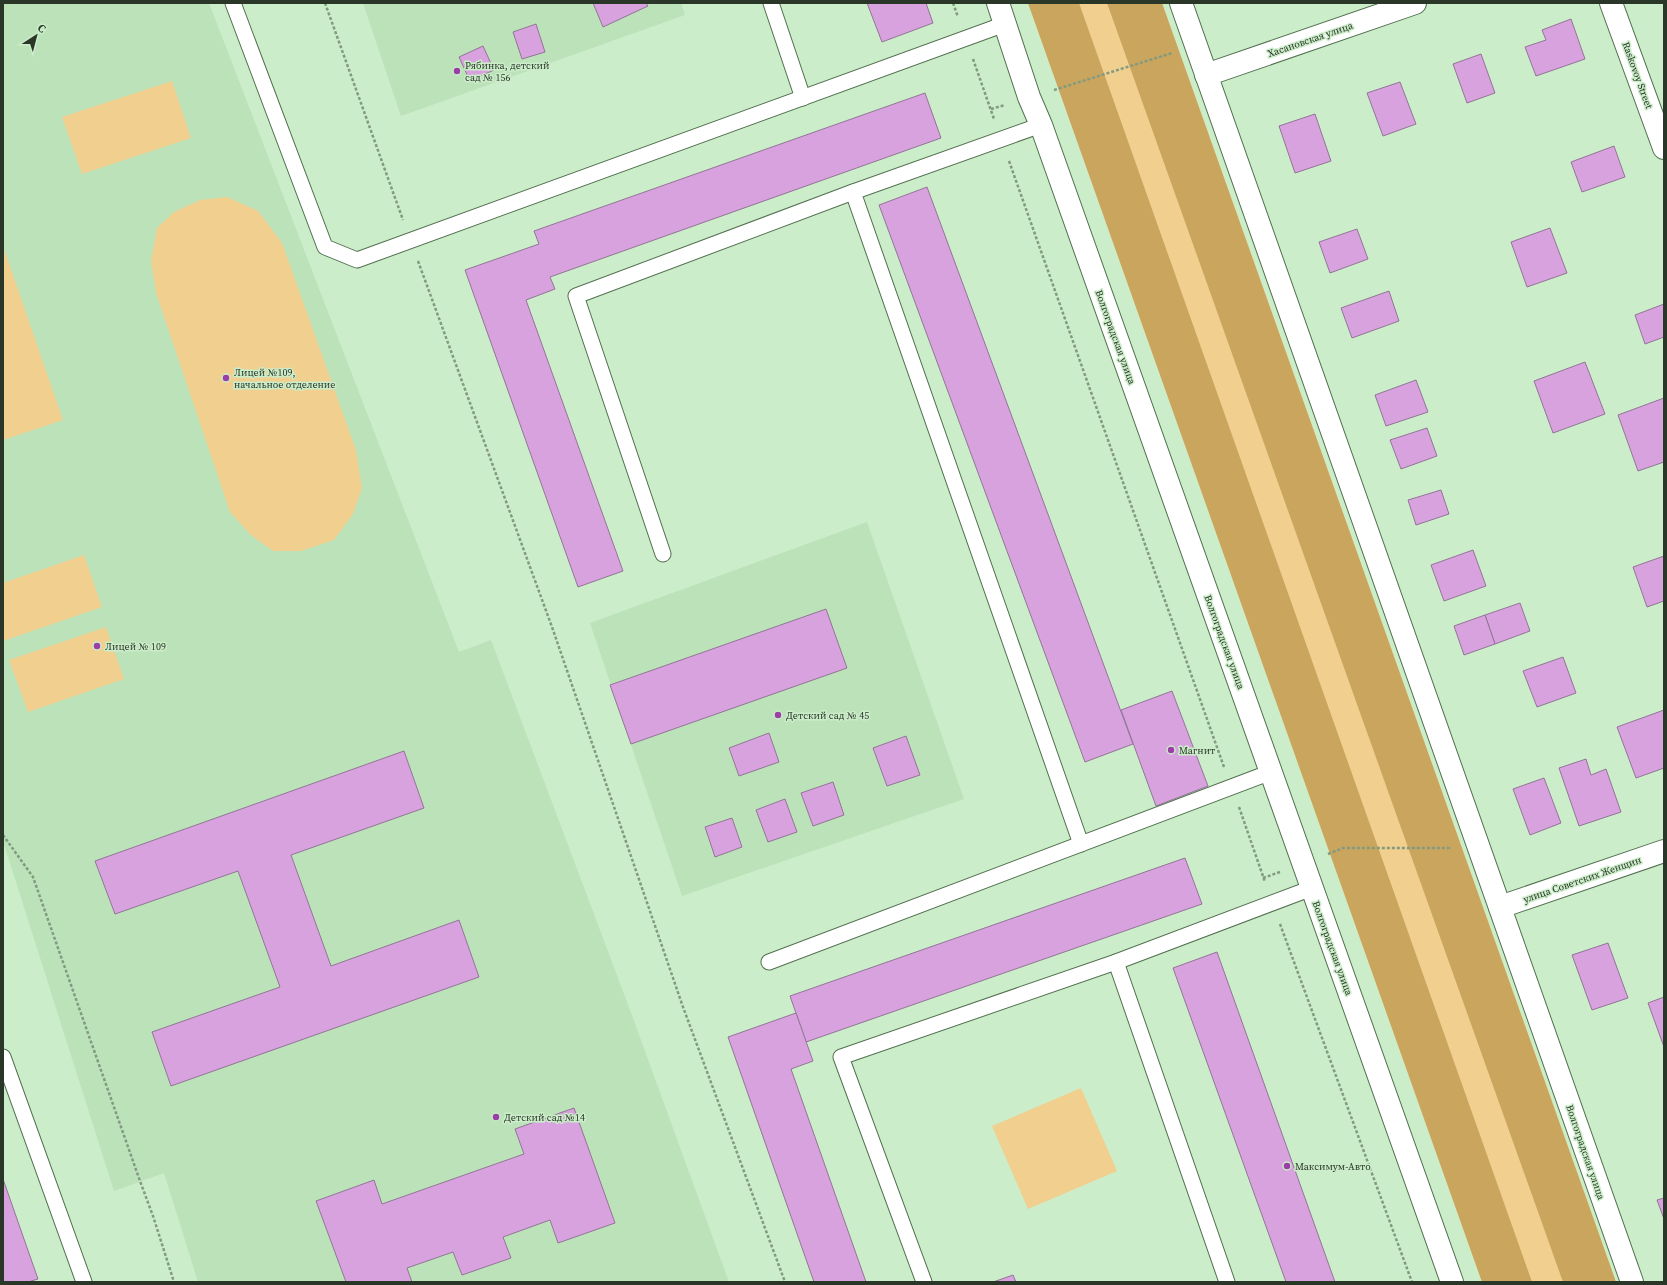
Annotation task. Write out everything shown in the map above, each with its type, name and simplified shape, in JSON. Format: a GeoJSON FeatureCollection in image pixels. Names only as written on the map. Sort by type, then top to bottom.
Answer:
{"type":"FeatureCollection","features":[{"type":"Feature","properties":{"kind":"street","name":"Волгоградская улица"},"geometry":{"type":"LineString","coordinates":[[998,3],[1029,97],[1041,126],[1452,1282]]}},
{"type":"Feature","properties":{"kind":"street","name":"Волгоградская улица"},"geometry":{"type":"LineString","coordinates":[[1181,3],[1632,1282]]}},
{"type":"Feature","properties":{"kind":"street","name":"Хасановская улица"},"geometry":{"type":"LineString","coordinates":[[1206,75],[1414,3]]}},
{"type":"Feature","properties":{"kind":"street","name":"Raskovoy Street"},"geometry":{"type":"LineString","coordinates":[[1611,3],[1664,148]]}},
{"type":"Feature","properties":{"kind":"street","name":"улица Советских Женщин"},"geometry":{"type":"LineString","coordinates":[[1500,907],[1664,851]]}},
{"type":"Feature","properties":{"kind":"lane"},"geometry":{"type":"LineString","coordinates":[[233,3],[326,247],[357,260],[1005,24]]}},
{"type":"Feature","properties":{"kind":"lane"},"geometry":{"type":"LineString","coordinates":[[771,3],[804,98]]}},
{"type":"Feature","properties":{"kind":"lane"},"geometry":{"type":"LineString","coordinates":[[663,554],[576,296],[853,192],[1041,126]]}},
{"type":"Feature","properties":{"kind":"lane"},"geometry":{"type":"LineString","coordinates":[[853,192],[1080,844]]}},
{"type":"Feature","properties":{"kind":"lane"},"geometry":{"type":"LineString","coordinates":[[769,962],[1271,772]]}},
{"type":"Feature","properties":{"kind":"lane"},"geometry":{"type":"LineString","coordinates":[[924,1282],[841,1057],[1116,962],[1312,888]]}},
{"type":"Feature","properties":{"kind":"lane"},"geometry":{"type":"LineString","coordinates":[[1116,962],[1227,1282]]}},
{"type":"Feature","properties":{"kind":"lane"},"geometry":{"type":"LineString","coordinates":[[3,1056],[84,1282]]}},
{"type":"Feature","properties":{"kind":"path"},"geometry":{"type":"LineString","coordinates":[[325,3],[552,627],[683,1006],[785,1282]]}},
{"type":"Feature","properties":{"kind":"path"},"geometry":{"type":"LineString","coordinates":[[953,3],[1263,878],[1412,1282]]}},
{"type":"Feature","properties":{"kind":"path"},"geometry":{"type":"LineString","coordinates":[[990,109],[1172,53],[1174,60]]}},
{"type":"Feature","properties":{"kind":"path"},"geometry":{"type":"LineString","coordinates":[[3,835],[33,877],[153,1216],[174,1282]]}},
{"type":"Feature","properties":{"kind":"path"},"geometry":{"type":"LineString","coordinates":[[1263,878],[1344,848],[1479,848]]}},
{"type":"Feature","properties":{"kind":"shaded area"},"geometry":{"type":"Polygon","coordinates":[[[3,3],[209,3],[459,652],[491,640],[630,1010],[729,1282],[198,1282],[164,1173],[114,1191],[3,841],[3,3]]]}},
{"type":"Feature","properties":{"kind":"shaded area","name":"Рябинка, детский сад № 156"},"geometry":{"type":"Polygon","coordinates":[[[363,3],[681,3],[685,15],[401,116],[363,3]]]}},
{"type":"Feature","properties":{"kind":"shaded area"},"geometry":{"type":"Polygon","coordinates":[[[1028,3],[1162,3],[1616,1282],[1482,1282],[1028,3]]]}},
{"type":"Feature","properties":{"kind":"shaded area"},"geometry":{"type":"Polygon","coordinates":[[[1028,3],[1079,3],[1532,1282],[1482,1282],[1028,3]]]}},
{"type":"Feature","properties":{"kind":"shaded area"},"geometry":{"type":"Polygon","coordinates":[[[1107,3],[1162,3],[1616,1282],[1563,1282],[1107,3]]]}},
{"type":"Feature","properties":{"kind":"shaded area"},"geometry":{"type":"Polygon","coordinates":[[[172,81],[191,138],[82,174],[62,117],[172,81]]]}},
{"type":"Feature","properties":{"kind":"shaded area"},"geometry":{"type":"Polygon","coordinates":[[[227,197],[258,211],[282,243],[356,450],[362,488],[353,514],[334,540],[301,551],[273,551],[251,535],[230,512],[156,293],[151,261],[157,228],[174,212],[200,200],[227,197]]]}},
{"type":"Feature","properties":{"kind":"shaded area"},"geometry":{"type":"Polygon","coordinates":[[[3,246],[63,420],[3,440],[3,246]]]}},
{"type":"Feature","properties":{"kind":"shaded area","name":"Детский сад № 45"},"geometry":{"type":"Polygon","coordinates":[[[867,522],[964,799],[682,896],[590,623],[867,522]]]}},
{"type":"Feature","properties":{"kind":"shaded area"},"geometry":{"type":"Polygon","coordinates":[[[84,555],[102,607],[3,641],[3,583],[84,555]]]}},
{"type":"Feature","properties":{"kind":"shaded area"},"geometry":{"type":"Polygon","coordinates":[[[106,627],[124,679],[28,712],[9,660],[106,627]]]}},
{"type":"Feature","properties":{"kind":"shaded area"},"geometry":{"type":"Polygon","coordinates":[[[1081,1088],[1117,1171],[1028,1209],[992,1126],[1081,1088]]]}},
{"type":"Feature","properties":{"kind":"building"},"geometry":{"type":"Polygon","coordinates":[[[593,3],[646,3],[648,6],[603,27],[593,3]]]}},
{"type":"Feature","properties":{"kind":"building"},"geometry":{"type":"Polygon","coordinates":[[[867,3],[926,3],[933,23],[882,42],[867,3]]]}},
{"type":"Feature","properties":{"kind":"building"},"geometry":{"type":"Polygon","coordinates":[[[1571,19],[1585,59],[1536,76],[1525,47],[1546,40],[1542,30],[1571,19]]]}},
{"type":"Feature","properties":{"kind":"building"},"geometry":{"type":"Polygon","coordinates":[[[536,24],[545,52],[522,59],[513,32],[536,24]]]}},
{"type":"Feature","properties":{"kind":"building"},"geometry":{"type":"Polygon","coordinates":[[[483,46],[494,70],[470,81],[459,57],[483,46]]]}},
{"type":"Feature","properties":{"kind":"building"},"geometry":{"type":"Polygon","coordinates":[[[1481,54],[1495,93],[1467,103],[1453,64],[1481,54]]]}},
{"type":"Feature","properties":{"kind":"building"},"geometry":{"type":"Polygon","coordinates":[[[1400,82],[1416,124],[1383,136],[1367,93],[1400,82]]]}},
{"type":"Feature","properties":{"kind":"building"},"geometry":{"type":"Polygon","coordinates":[[[925,93],[941,138],[550,277],[555,289],[526,300],[623,571],[578,587],[465,270],[539,244],[534,231],[925,93]]]}},
{"type":"Feature","properties":{"kind":"building"},"geometry":{"type":"Polygon","coordinates":[[[1315,114],[1331,161],[1295,173],[1279,126],[1315,114]]]}},
{"type":"Feature","properties":{"kind":"building"},"geometry":{"type":"Polygon","coordinates":[[[1614,146],[1625,177],[1582,192],[1571,162],[1614,146]]]}},
{"type":"Feature","properties":{"kind":"building"},"geometry":{"type":"Polygon","coordinates":[[[927,187],[1133,744],[1085,762],[879,205],[927,187]]]}},
{"type":"Feature","properties":{"kind":"building"},"geometry":{"type":"Polygon","coordinates":[[[1550,228],[1567,273],[1527,287],[1511,242],[1550,228]]]}},
{"type":"Feature","properties":{"kind":"building"},"geometry":{"type":"Polygon","coordinates":[[[1357,229],[1368,259],[1330,273],[1319,242],[1357,229]]]}},
{"type":"Feature","properties":{"kind":"building"},"geometry":{"type":"Polygon","coordinates":[[[1389,291],[1399,321],[1352,338],[1341,308],[1389,291]]]}},
{"type":"Feature","properties":{"kind":"building"},"geometry":{"type":"Polygon","coordinates":[[[1664,304],[1664,337],[1645,344],[1635,315],[1664,304]]]}},
{"type":"Feature","properties":{"kind":"building"},"geometry":{"type":"Polygon","coordinates":[[[1585,362],[1605,414],[1553,433],[1534,381],[1585,362]]]}},
{"type":"Feature","properties":{"kind":"building"},"geometry":{"type":"Polygon","coordinates":[[[1416,380],[1428,412],[1386,426],[1375,395],[1416,380]]]}},
{"type":"Feature","properties":{"kind":"building"},"geometry":{"type":"Polygon","coordinates":[[[1664,398],[1664,462],[1638,471],[1618,415],[1664,398]]]}},
{"type":"Feature","properties":{"kind":"building"},"geometry":{"type":"Polygon","coordinates":[[[1427,428],[1437,456],[1401,469],[1390,440],[1427,428]]]}},
{"type":"Feature","properties":{"kind":"building"},"geometry":{"type":"Polygon","coordinates":[[[1441,490],[1449,514],[1416,525],[1408,500],[1441,490]]]}},
{"type":"Feature","properties":{"kind":"building"},"geometry":{"type":"Polygon","coordinates":[[[1473,550],[1486,586],[1444,601],[1431,565],[1473,550]]]}},
{"type":"Feature","properties":{"kind":"building"},"geometry":{"type":"Polygon","coordinates":[[[1664,556],[1664,601],[1647,607],[1633,567],[1664,556]]]}},
{"type":"Feature","properties":{"kind":"building"},"geometry":{"type":"Polygon","coordinates":[[[1520,603],[1530,631],[1495,644],[1485,615],[1520,603]]]}},
{"type":"Feature","properties":{"kind":"building"},"geometry":{"type":"Polygon","coordinates":[[[826,609],[847,668],[631,744],[610,685],[826,609]]]}},
{"type":"Feature","properties":{"kind":"building"},"geometry":{"type":"Polygon","coordinates":[[[1485,615],[1495,644],[1464,655],[1454,626],[1485,615]]]}},
{"type":"Feature","properties":{"kind":"building"},"geometry":{"type":"Polygon","coordinates":[[[1563,657],[1576,693],[1537,707],[1523,671],[1563,657]]]}},
{"type":"Feature","properties":{"kind":"building"},"geometry":{"type":"Polygon","coordinates":[[[1172,691],[1208,786],[1156,806],[1121,710],[1172,691]]]}},
{"type":"Feature","properties":{"kind":"building"},"geometry":{"type":"Polygon","coordinates":[[[1664,710],[1664,768],[1636,778],[1617,727],[1664,710]]]}},
{"type":"Feature","properties":{"kind":"building"},"geometry":{"type":"Polygon","coordinates":[[[769,733],[779,762],[739,776],[729,748],[769,733]]]}},
{"type":"Feature","properties":{"kind":"building"},"geometry":{"type":"Polygon","coordinates":[[[906,736],[920,775],[887,786],[873,748],[906,736]]]}},
{"type":"Feature","properties":{"kind":"building"},"geometry":{"type":"Polygon","coordinates":[[[404,751],[424,808],[291,855],[331,966],[459,920],[479,977],[171,1086],[152,1032],[280,987],[238,871],[115,914],[95,861],[404,751]]]}},
{"type":"Feature","properties":{"kind":"building"},"geometry":{"type":"Polygon","coordinates":[[[1586,759],[1591,775],[1606,769],[1621,812],[1579,826],[1559,768],[1586,759]]]}},
{"type":"Feature","properties":{"kind":"building"},"geometry":{"type":"Polygon","coordinates":[[[1544,778],[1561,823],[1530,835],[1513,789],[1544,778]]]}},
{"type":"Feature","properties":{"kind":"building"},"geometry":{"type":"Polygon","coordinates":[[[833,782],[844,815],[813,826],[801,793],[833,782]]]}},
{"type":"Feature","properties":{"kind":"building"},"geometry":{"type":"Polygon","coordinates":[[[785,799],[797,832],[768,842],[756,810],[785,799]]]}},
{"type":"Feature","properties":{"kind":"building"},"geometry":{"type":"Polygon","coordinates":[[[732,818],[742,847],[715,857],[705,827],[732,818]]]}},
{"type":"Feature","properties":{"kind":"building"},"geometry":{"type":"Polygon","coordinates":[[[1185,858],[1202,904],[806,1042],[790,996],[1185,858]]]}},
{"type":"Feature","properties":{"kind":"building"},"geometry":{"type":"Polygon","coordinates":[[[1608,943],[1628,998],[1592,1010],[1572,955],[1608,943]]]}},
{"type":"Feature","properties":{"kind":"building"},"geometry":{"type":"Polygon","coordinates":[[[1217,952],[1335,1282],[1286,1282],[1173,968],[1217,952]]]}},
{"type":"Feature","properties":{"kind":"building"},"geometry":{"type":"Polygon","coordinates":[[[1664,997],[1664,1047],[1648,1003],[1664,997]]]}},
{"type":"Feature","properties":{"kind":"building"},"geometry":{"type":"Polygon","coordinates":[[[796,1013],[813,1061],[791,1069],[866,1282],[814,1282],[728,1037],[796,1013]]]}},
{"type":"Feature","properties":{"kind":"building"},"geometry":{"type":"Polygon","coordinates":[[[574,1108],[615,1223],[558,1243],[550,1220],[503,1237],[511,1258],[462,1275],[453,1252],[407,1268],[412,1282],[346,1282],[316,1201],[374,1180],[382,1204],[524,1154],[515,1129],[574,1108]]]}},
{"type":"Feature","properties":{"kind":"building"},"geometry":{"type":"Polygon","coordinates":[[[3,1179],[38,1279],[28,1282],[3,1282],[3,1179]]]}},
{"type":"Feature","properties":{"kind":"building"},"geometry":{"type":"Polygon","coordinates":[[[1664,1198],[1664,1219],[1657,1200],[1664,1198]]]}},
{"type":"Feature","properties":{"kind":"building"},"geometry":{"type":"Polygon","coordinates":[[[1013,1275],[1016,1282],[993,1282],[1013,1275]]]}},
{"type":"Feature","properties":{"kind":"place","name":"Рябинка, детский сад № 156"},"geometry":{"type":"Point","coordinates":[457,71]}},
{"type":"Feature","properties":{"kind":"place","name":"Лицей №109, начальное отделение"},"geometry":{"type":"Point","coordinates":[226,378]}},
{"type":"Feature","properties":{"kind":"place","name":"Лицей № 109"},"geometry":{"type":"Point","coordinates":[97,646]}},
{"type":"Feature","properties":{"kind":"place","name":"Детский сад № 45"},"geometry":{"type":"Point","coordinates":[778,715]}},
{"type":"Feature","properties":{"kind":"place","name":"Магнит"},"geometry":{"type":"Point","coordinates":[1171,750]}},
{"type":"Feature","properties":{"kind":"place","name":"Детский сад №14"},"geometry":{"type":"Point","coordinates":[496,1117]}},
{"type":"Feature","properties":{"kind":"place","name":"Максимум-Авто"},"geometry":{"type":"Point","coordinates":[1287,1166]}}]}
